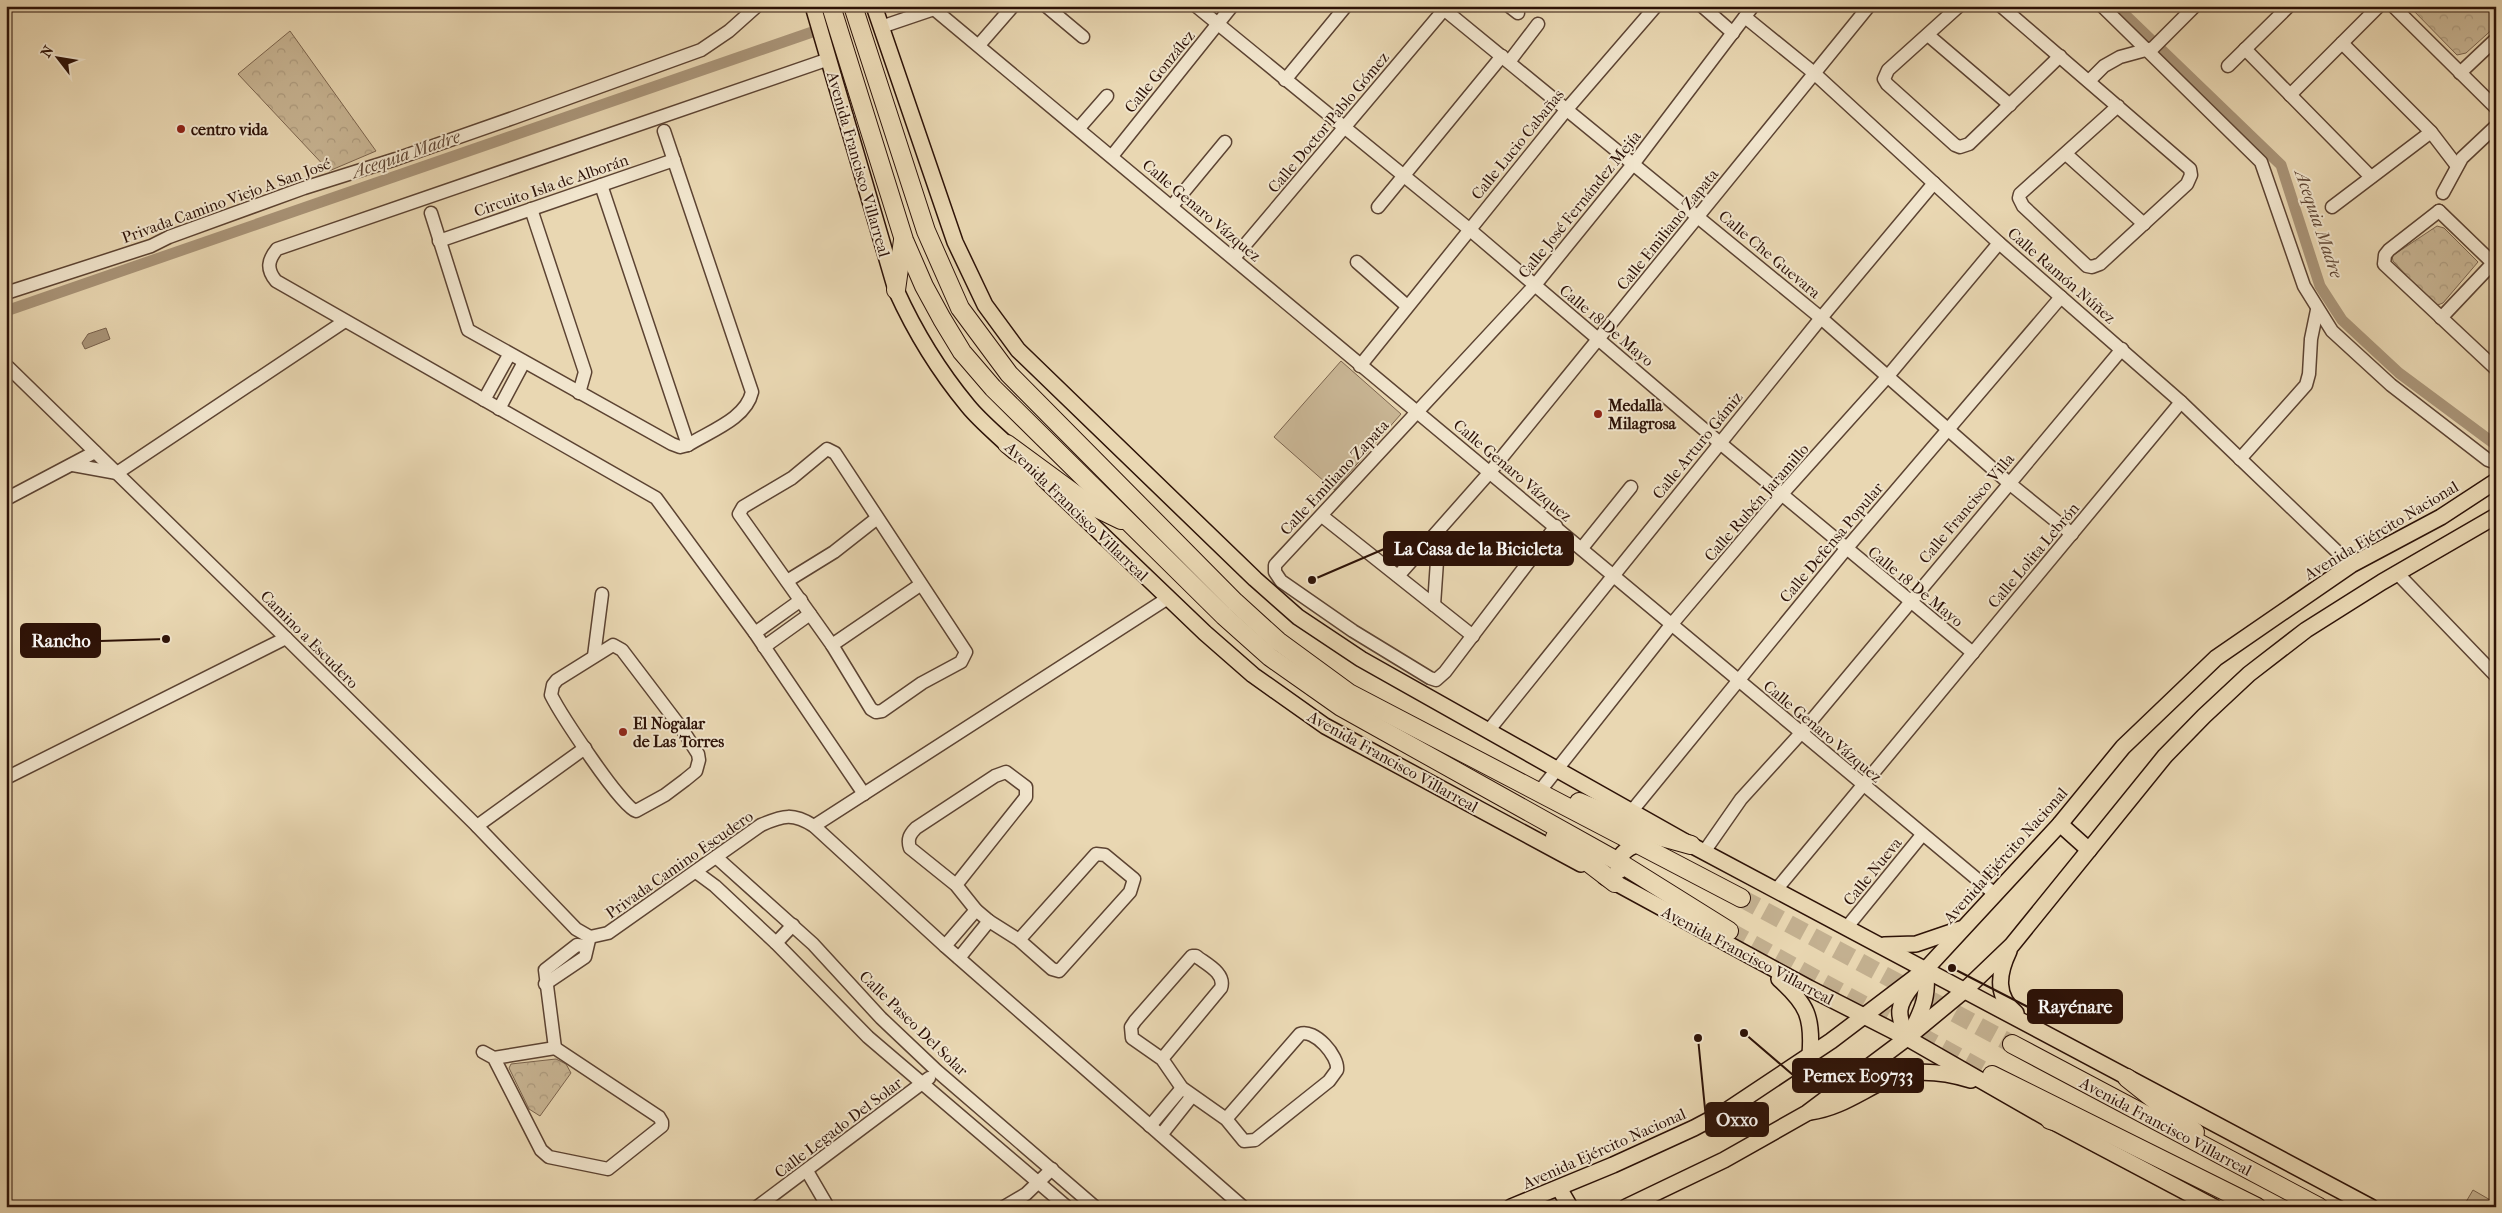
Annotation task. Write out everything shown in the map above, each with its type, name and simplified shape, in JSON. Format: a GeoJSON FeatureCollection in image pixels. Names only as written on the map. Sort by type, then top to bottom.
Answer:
{"type":"FeatureCollection","features":[{"type":"Feature","properties":{"kind":"highway","name":"Avenida Francisco Villarreal"},"geometry":{"type":"LineString","coordinates":[[831,6],[904,240],[924,286],[962,352],[993,388],[1224,616],[1270,657],[1341,707],[1617,861],[1729,931]]}},
{"type":"Feature","properties":{"kind":"highway"},"geometry":{"type":"LineString","coordinates":[[854,6],[926,231],[960,308],[1009,374],[1235,602],[1278,641],[1349,694],[1741,898]]}},
{"type":"Feature","properties":{"kind":"highway"},"geometry":{"type":"LineString","coordinates":[[896,290],[904,240]]}},
{"type":"Feature","properties":{"kind":"highway"},"geometry":{"type":"LineString","coordinates":[[1007,444],[1090,504],[1134,526]]}},
{"type":"Feature","properties":{"kind":"highway"},"geometry":{"type":"LineString","coordinates":[[1462,752],[1644,830],[1697,848]]}},
{"type":"Feature","properties":{"kind":"highway"},"geometry":{"type":"LineString","coordinates":[[1477,783],[1512,810],[1557,838],[1615,883]]}},
{"type":"Feature","properties":{"kind":"highway","name":"Avenida Francisco Villarreal"},"geometry":{"type":"LineString","coordinates":[[2012,1044],[2319,1207]]}},
{"type":"Feature","properties":{"kind":"highway"},"geometry":{"type":"LineString","coordinates":[[2127,1078],[2208,1142],[2215,1151]]}},
{"type":"Feature","properties":{"kind":"highway","name":"Avenida Francisco Villarreal"},"geometry":{"type":"LineString","coordinates":[[1993,1081],[2256,1207]]}},
{"type":"Feature","properties":{"kind":"highway"},"geometry":{"type":"LineString","coordinates":[[2050,1120],[2097,1135],[2226,1191]]}},
{"type":"Feature","properties":{"kind":"main road","name":"Avenida Francisco Villarreal"},"geometry":{"type":"LineString","coordinates":[[813,6],[896,290],[922,343],[968,407],[1168,598],[1253,675],[1325,726],[1763,964],[1993,1081],[2050,1120],[2214,1207]]}},
{"type":"Feature","properties":{"kind":"main road","name":"Avenida Francisco Villarreal"},"geometry":{"type":"LineString","coordinates":[[874,6],[955,242],[985,305],[1018,350],[1255,579],[1298,617],[1361,659],[1558,768],[1631,812],[2370,1207]]}},
{"type":"Feature","properties":{"kind":"main road","name":"Avenida Ejército Nacional"},"geometry":{"type":"LineString","coordinates":[[1511,1207],[1559,1188],[1694,1128],[1726,1111],[1864,1017],[1926,969],[2060,824],[2123,747],[2216,658],[2351,565],[2441,517],[2496,481]]}},
{"type":"Feature","properties":{"kind":"main road"},"geometry":{"type":"LineString","coordinates":[[1626,1207],[1724,1160],[1806,1113],[1907,1038],[1965,990],[2012,945],[2165,756],[2249,674],[2306,630],[2397,573],[2496,516]]}},
{"type":"Feature","properties":{"kind":"main road"},"geometry":{"type":"LineString","coordinates":[[2060,824],[2088,850]]}},
{"type":"Feature","properties":{"kind":"main road"},"geometry":{"type":"LineString","coordinates":[[1649,902],[1625,881],[1618,871],[1617,861],[1627,848],[1636,844],[1697,848]]}},
{"type":"Feature","properties":{"kind":"main road"},"geometry":{"type":"LineString","coordinates":[[1881,945],[1916,944],[1964,928]]}},
{"type":"Feature","properties":{"kind":"main road"},"geometry":{"type":"LineString","coordinates":[[2012,945],[2002,966],[2000,986],[2008,1006],[2029,1024]]}},
{"type":"Feature","properties":{"kind":"main road"},"geometry":{"type":"LineString","coordinates":[[1763,964],[1796,994],[1806,1008],[1811,1027],[1810,1055]]}},
{"type":"Feature","properties":{"kind":"main road"},"geometry":{"type":"LineString","coordinates":[[1907,1038],[1922,1010],[1927,989],[1926,969]]}},
{"type":"Feature","properties":{"kind":"main road"},"geometry":{"type":"LineString","coordinates":[[1907,1038],[1898,1016],[1903,998],[1926,969]]}},
{"type":"Feature","properties":{"kind":"main road"},"geometry":{"type":"LineString","coordinates":[[1806,1113],[1827,1110],[1840,1105],[1888,1079],[1904,1074],[1935,1072],[1993,1081]]}},
{"type":"Feature","properties":{"kind":"main road"},"geometry":{"type":"LineString","coordinates":[[1559,1188],[1570,1207]]}},
{"type":"Feature","properties":{"kind":"street","name":"Privada Camino Viejo A San José"},"geometry":{"type":"LineString","coordinates":[[6,293],[151,246],[169,237],[304,188],[396,159],[701,50],[729,31],[757,6]]}},
{"type":"Feature","properties":{"kind":"street"},"geometry":{"type":"LineString","coordinates":[[979,45],[1012,6]]}},
{"type":"Feature","properties":{"kind":"street"},"geometry":{"type":"LineString","coordinates":[[1046,6],[1083,37]]}},
{"type":"Feature","properties":{"kind":"street","name":"Calle 18 De Mayo"},"geometry":{"type":"LineString","coordinates":[[1196,6],[1469,229],[1720,443],[1973,653]]}},
{"type":"Feature","properties":{"kind":"street","name":"Calle González"},"geometry":{"type":"LineString","coordinates":[[1112,156],[1232,6]]}},
{"type":"Feature","properties":{"kind":"street"},"geometry":{"type":"LineString","coordinates":[[1285,80],[1346,6]]}},
{"type":"Feature","properties":{"kind":"street","name":"Calle Lucio Cabañas"},"geometry":{"type":"LineString","coordinates":[[1360,366],[1567,109],[1656,6]]}},
{"type":"Feature","properties":{"kind":"street"},"geometry":{"type":"LineString","coordinates":[[1702,6],[1733,33]]}},
{"type":"Feature","properties":{"kind":"street","name":"Calle Emiliano Zapata"},"geometry":{"type":"LineString","coordinates":[[1398,576],[1439,532],[1490,472],[1870,6]]}},
{"type":"Feature","properties":{"kind":"street"},"geometry":{"type":"LineString","coordinates":[[1959,6],[1888,70],[1884,79],[1887,84],[1955,145],[1960,147],[1969,144],[2060,56]]}},
{"type":"Feature","properties":{"kind":"street"},"geometry":{"type":"LineString","coordinates":[[2001,6],[2118,106],[2190,169],[2191,175],[2187,184],[2100,264],[2092,268],[2087,266],[2023,206],[2019,198],[2020,194],[2118,106]]}},
{"type":"Feature","properties":{"kind":"street"},"geometry":{"type":"LineString","coordinates":[[2102,6],[2154,46],[2261,162],[2296,267],[2317,310],[2332,331],[2391,385],[2488,460],[2496,463]]}},
{"type":"Feature","properties":{"kind":"street"},"geometry":{"type":"LineString","coordinates":[[2089,81],[2104,66],[2120,57],[2154,46],[2194,6]]}},
{"type":"Feature","properties":{"kind":"street"},"geometry":{"type":"LineString","coordinates":[[2228,66],[2289,6]]}},
{"type":"Feature","properties":{"kind":"street"},"geometry":{"type":"LineString","coordinates":[[2290,95],[2379,6]]}},
{"type":"Feature","properties":{"kind":"street"},"geometry":{"type":"LineString","coordinates":[[2393,6],[2496,108]]}},
{"type":"Feature","properties":{"kind":"street","name":"Calle Che Guevara"},"geometry":{"type":"LineString","coordinates":[[1443,7],[1821,318],[2009,483],[2072,534]]}},
{"type":"Feature","properties":{"kind":"street","name":"Calle Doctor Pablo Gómez"},"geometry":{"type":"LineString","coordinates":[[1234,258],[1345,129],[1443,7]]}},
{"type":"Feature","properties":{"kind":"street"},"geometry":{"type":"LineString","coordinates":[[881,27],[938,8]]}},
{"type":"Feature","properties":{"kind":"street","name":"Calle Genaro Vázquez"},"geometry":{"type":"LineString","coordinates":[[938,8],[979,45],[1360,366],[1556,526],[1672,626],[1996,895]]}},
{"type":"Feature","properties":{"kind":"street","name":"Calle José Fernández Mejía"},"geometry":{"type":"LineString","coordinates":[[1417,411],[1534,285],[1634,164],[1749,11]]}},
{"type":"Feature","properties":{"kind":"street","name":"Calle Ramón Núñez"},"geometry":{"type":"LineString","coordinates":[[1749,11],[1999,243],[2181,402],[2351,565]]}},
{"type":"Feature","properties":{"kind":"street"},"geometry":{"type":"LineString","coordinates":[[1378,207],[1505,59],[1538,24]]}},
{"type":"Feature","properties":{"kind":"street"},"geometry":{"type":"LineString","coordinates":[[1928,35],[2010,105]]}},
{"type":"Feature","properties":{"kind":"street"},"geometry":{"type":"LineString","coordinates":[[2460,72],[2496,39]]}},
{"type":"Feature","properties":{"kind":"street"},"geometry":{"type":"LineString","coordinates":[[2342,43],[2431,132],[2457,161]]}},
{"type":"Feature","properties":{"kind":"street"},"geometry":{"type":"LineString","coordinates":[[2246,49],[2371,177]]}},
{"type":"Feature","properties":{"kind":"street"},"geometry":{"type":"LineString","coordinates":[[829,59],[277,249],[268,265],[270,274],[276,281],[656,498],[755,633],[864,794]]}},
{"type":"Feature","properties":{"kind":"street"},"geometry":{"type":"LineString","coordinates":[[1079,128],[1107,96]]}},
{"type":"Feature","properties":{"kind":"street"},"geometry":{"type":"LineString","coordinates":[[2496,126],[2457,161],[2443,193],[2439,211],[2389,250],[2385,255],[2384,264],[2496,369]]}},
{"type":"Feature","properties":{"kind":"street"},"geometry":{"type":"LineString","coordinates":[[431,213],[468,330],[672,444],[680,447],[688,445],[743,412],[750,403],[752,392],[664,131]]}},
{"type":"Feature","properties":{"kind":"street"},"geometry":{"type":"LineString","coordinates":[[2332,207],[2431,132]]}},
{"type":"Feature","properties":{"kind":"street"},"geometry":{"type":"LineString","coordinates":[[1172,206],[1225,142]]}},
{"type":"Feature","properties":{"kind":"street"},"geometry":{"type":"LineString","coordinates":[[2066,154],[2144,224]]}},
{"type":"Feature","properties":{"kind":"street","name":"Circuito Isla de Alborán"},"geometry":{"type":"LineString","coordinates":[[439,241],[674,160]]}},
{"type":"Feature","properties":{"kind":"street","name":"Calle Arturo Gámiz"},"geometry":{"type":"LineString","coordinates":[[1489,730],[1821,318],[1934,183]]}},
{"type":"Feature","properties":{"kind":"street"},"geometry":{"type":"LineString","coordinates":[[601,185],[688,445]]}},
{"type":"Feature","properties":{"kind":"street"},"geometry":{"type":"LineString","coordinates":[[531,209],[585,372],[579,393]]}},
{"type":"Feature","properties":{"kind":"street"},"geometry":{"type":"LineString","coordinates":[[2439,211],[2494,264],[2441,318]]}},
{"type":"Feature","properties":{"kind":"street","name":"Calle Rubén Jaramillo"},"geometry":{"type":"LineString","coordinates":[[1543,786],[1672,626],[1782,494],[1888,376],[1999,243]]}},
{"type":"Feature","properties":{"kind":"street"},"geometry":{"type":"LineString","coordinates":[[1357,262],[1407,306]]}},
{"type":"Feature","properties":{"kind":"street","name":"Calle Defensa Popular"},"geometry":{"type":"LineString","coordinates":[[1631,812],[1846,548],[2061,297]]}},
{"type":"Feature","properties":{"kind":"street"},"geometry":{"type":"LineString","coordinates":[[2240,458],[2306,384],[2309,374],[2310,338],[2317,310]]}},
{"type":"Feature","properties":{"kind":"street"},"geometry":{"type":"LineString","coordinates":[[73,465],[117,473],[345,321]]}},
{"type":"Feature","properties":{"kind":"street","name":"Calle Francisco Villa"},"geometry":{"type":"LineString","coordinates":[[1697,848],[1800,733],[2122,349]]}},
{"type":"Feature","properties":{"kind":"street"},"geometry":{"type":"LineString","coordinates":[[484,400],[510,354]]}},
{"type":"Feature","properties":{"kind":"street"},"geometry":{"type":"LineString","coordinates":[[499,409],[524,362]]}},
{"type":"Feature","properties":{"kind":"street","name":"Camino a Escudero"},"geometry":{"type":"LineString","coordinates":[[6,365],[476,826],[588,942]]}},
{"type":"Feature","properties":{"kind":"street","name":"Calle Lolita Lebrón"},"geometry":{"type":"LineString","coordinates":[[1776,890],[2181,402]]}},
{"type":"Feature","properties":{"kind":"street","name":"Calle Emiliano Zapata"},"geometry":{"type":"LineString","coordinates":[[1417,411],[1275,566],[1275,572],[1281,581],[1353,631],[1436,680],[1441,677],[1473,636]]}},
{"type":"Feature","properties":{"kind":"street"},"geometry":{"type":"LineString","coordinates":[[831,450],[876,519],[964,646],[966,652],[961,662],[922,683],[882,711],[876,712],[867,704],[832,645],[739,514],[743,507],[786,482],[823,452],[831,450]]}},
{"type":"Feature","properties":{"kind":"street"},"geometry":{"type":"LineString","coordinates":[[6,499],[95,452]]}},
{"type":"Feature","properties":{"kind":"street"},"geometry":{"type":"LineString","coordinates":[[1582,548],[1631,487]]}},
{"type":"Feature","properties":{"kind":"street"},"geometry":{"type":"LineString","coordinates":[[1322,516],[1473,636],[1556,526]]}},
{"type":"Feature","properties":{"kind":"street"},"geometry":{"type":"LineString","coordinates":[[787,581],[834,552],[876,519]]}},
{"type":"Feature","properties":{"kind":"street"},"geometry":{"type":"LineString","coordinates":[[1434,605],[1439,532]]}},
{"type":"Feature","properties":{"kind":"street"},"geometry":{"type":"LineString","coordinates":[[2397,573],[2496,676]]}},
{"type":"Feature","properties":{"kind":"street"},"geometry":{"type":"LineString","coordinates":[[832,645],[920,585]]}},
{"type":"Feature","properties":{"kind":"street"},"geometry":{"type":"LineString","coordinates":[[594,656],[602,594]]}},
{"type":"Feature","properties":{"kind":"street"},"geometry":{"type":"LineString","coordinates":[[814,826],[1168,598]]}},
{"type":"Feature","properties":{"kind":"street"},"geometry":{"type":"LineString","coordinates":[[755,633],[801,600]]}},
{"type":"Feature","properties":{"kind":"street"},"geometry":{"type":"LineString","coordinates":[[764,647],[810,614]]}},
{"type":"Feature","properties":{"kind":"street"},"geometry":{"type":"LineString","coordinates":[[6,778],[286,638]]}},
{"type":"Feature","properties":{"kind":"street"},"geometry":{"type":"LineString","coordinates":[[613,645],[619,647],[682,729],[698,754],[696,771],[665,795],[636,811],[624,803],[585,748],[551,695],[557,680],[594,656],[613,645]]}},
{"type":"Feature","properties":{"kind":"street"},"geometry":{"type":"LineString","coordinates":[[476,826],[585,748]]}},
{"type":"Feature","properties":{"kind":"street"},"geometry":{"type":"LineString","coordinates":[[956,885],[1026,797],[1026,787],[1006,772],[996,776],[916,828],[910,836],[910,848],[956,885],[976,910],[989,921],[1019,940],[1052,969],[1059,971],[1130,892],[1134,879],[1105,855],[1096,854],[1019,940]]}},
{"type":"Feature","properties":{"kind":"street","name":"Privada Camino Escudero"},"geometry":{"type":"LineString","coordinates":[[588,942],[608,933],[762,824],[782,816],[800,817],[814,826],[959,958],[1243,1207]]}},
{"type":"Feature","properties":{"kind":"street","name":"Calle Nueva"},"geometry":{"type":"LineString","coordinates":[[1847,927],[1922,835]]}},
{"type":"Feature","properties":{"kind":"street","name":"Calle Paseo Del Solar"},"geometry":{"type":"LineString","coordinates":[[716,857],[793,926],[881,1018],[937,1071],[1052,1168],[1094,1207]]}},
{"type":"Feature","properties":{"kind":"street"},"geometry":{"type":"LineString","coordinates":[[696,872],[715,886],[776,942],[868,1037],[1067,1207]]}},
{"type":"Feature","properties":{"kind":"street"},"geometry":{"type":"LineString","coordinates":[[946,946],[976,910]]}},
{"type":"Feature","properties":{"kind":"street"},"geometry":{"type":"LineString","coordinates":[[959,958],[989,921]]}},
{"type":"Feature","properties":{"kind":"street"},"geometry":{"type":"LineString","coordinates":[[776,942],[793,926]]}},
{"type":"Feature","properties":{"kind":"street"},"geometry":{"type":"LineString","coordinates":[[555,1048],[489,1055],[541,1150],[549,1157],[608,1169],[658,1131],[662,1122],[659,1118],[555,1048],[545,984],[585,957],[588,953],[588,942]]}},
{"type":"Feature","properties":{"kind":"street"},"geometry":{"type":"LineString","coordinates":[[1162,1060],[1221,988],[1223,982],[1220,975],[1196,956],[1189,958],[1131,1027],[1132,1038],[1162,1060],[1187,1092],[1226,1119],[1244,1141],[1255,1140],[1329,1081],[1337,1070],[1336,1057],[1312,1033],[1300,1034],[1226,1119]]}},
{"type":"Feature","properties":{"kind":"street","name":"Calle Legado Del Solar"},"geometry":{"type":"LineString","coordinates":[[757,1207],[937,1071]]}},
{"type":"Feature","properties":{"kind":"street"},"geometry":{"type":"LineString","coordinates":[[1150,1126],[1187,1092]]}},
{"type":"Feature","properties":{"kind":"street"},"geometry":{"type":"LineString","coordinates":[[1161,1135],[1187,1092]]}},
{"type":"Feature","properties":{"kind":"street"},"geometry":{"type":"LineString","coordinates":[[1004,1207],[1026,1194],[1052,1168]]}},
{"type":"Feature","properties":{"kind":"street"},"geometry":{"type":"LineString","coordinates":[[807,1170],[828,1207]]}},
{"type":"Feature","properties":{"kind":"green space"},"geometry":{"type":"Polygon","coordinates":[[[2409,6],[2496,6],[2496,26],[2466,53],[2457,55],[2409,6]]]}},
{"type":"Feature","properties":{"kind":"green space"},"geometry":{"type":"Polygon","coordinates":[[[290,31],[376,151],[329,171],[238,74],[290,31]]]}},
{"type":"Feature","properties":{"kind":"green space"},"geometry":{"type":"Polygon","coordinates":[[[2437,226],[2444,228],[2478,262],[2443,303],[2435,306],[2393,261],[2392,256],[2437,226]]]}},
{"type":"Feature","properties":{"kind":"green space"},"geometry":{"type":"Polygon","coordinates":[[[1341,361],[1401,414],[1334,490],[1274,437],[1341,361]]]}},
{"type":"Feature","properties":{"kind":"green space"},"geometry":{"type":"Polygon","coordinates":[[[556,1059],[566,1064],[571,1073],[540,1116],[529,1109],[509,1068],[511,1064],[556,1059]]]}},
{"type":"Feature","properties":{"kind":"green space"},"geometry":{"type":"Polygon","coordinates":[[[2473,1190],[2492,1201],[2489,1207],[2463,1207],[2473,1190]]]}},
{"type":"Feature","properties":{"kind":"shaded area"},"geometry":{"type":"Polygon","coordinates":[[[106,328],[110,339],[85,349],[82,343],[88,334],[106,328]]]}},
{"type":"Feature","properties":{"kind":"waterway","name":"Acequia Madre"},"geometry":{"type":"LineString","coordinates":[[2116,6],[2281,165],[2320,286],[2342,320],[2399,373],[2496,445]]}},
{"type":"Feature","properties":{"kind":"waterway","name":"Acequia Madre"},"geometry":{"type":"LineString","coordinates":[[6,311],[818,30]]}},
{"type":"Feature","properties":{"kind":"tunnel"},"geometry":{"type":"LineString","coordinates":[[1741,898],[2012,1044]]}},
{"type":"Feature","properties":{"kind":"tunnel"},"geometry":{"type":"LineString","coordinates":[[1729,931],[1992,1075]]}},
{"type":"Feature","properties":{"kind":"place","name":"centro vida"},"geometry":{"type":"Point","coordinates":[181,129]}},
{"type":"Feature","properties":{"kind":"place","name":"Medalla Milagrosa"},"geometry":{"type":"Point","coordinates":[1598,414]}},
{"type":"Feature","properties":{"kind":"place","name":"La Casa de la Bicicleta"},"geometry":{"type":"Point","coordinates":[1312,580]}},
{"type":"Feature","properties":{"kind":"place","name":"Rancho"},"geometry":{"type":"Point","coordinates":[166,639]}},
{"type":"Feature","properties":{"kind":"place","name":"El Nogalar de Las Torres"},"geometry":{"type":"Point","coordinates":[623,732]}},
{"type":"Feature","properties":{"kind":"place","name":"Rayénare"},"geometry":{"type":"Point","coordinates":[1952,968]}},
{"type":"Feature","properties":{"kind":"place","name":"Pemex E09733"},"geometry":{"type":"Point","coordinates":[1744,1033]}},
{"type":"Feature","properties":{"kind":"place","name":"Oxxo"},"geometry":{"type":"Point","coordinates":[1698,1038]}}]}
